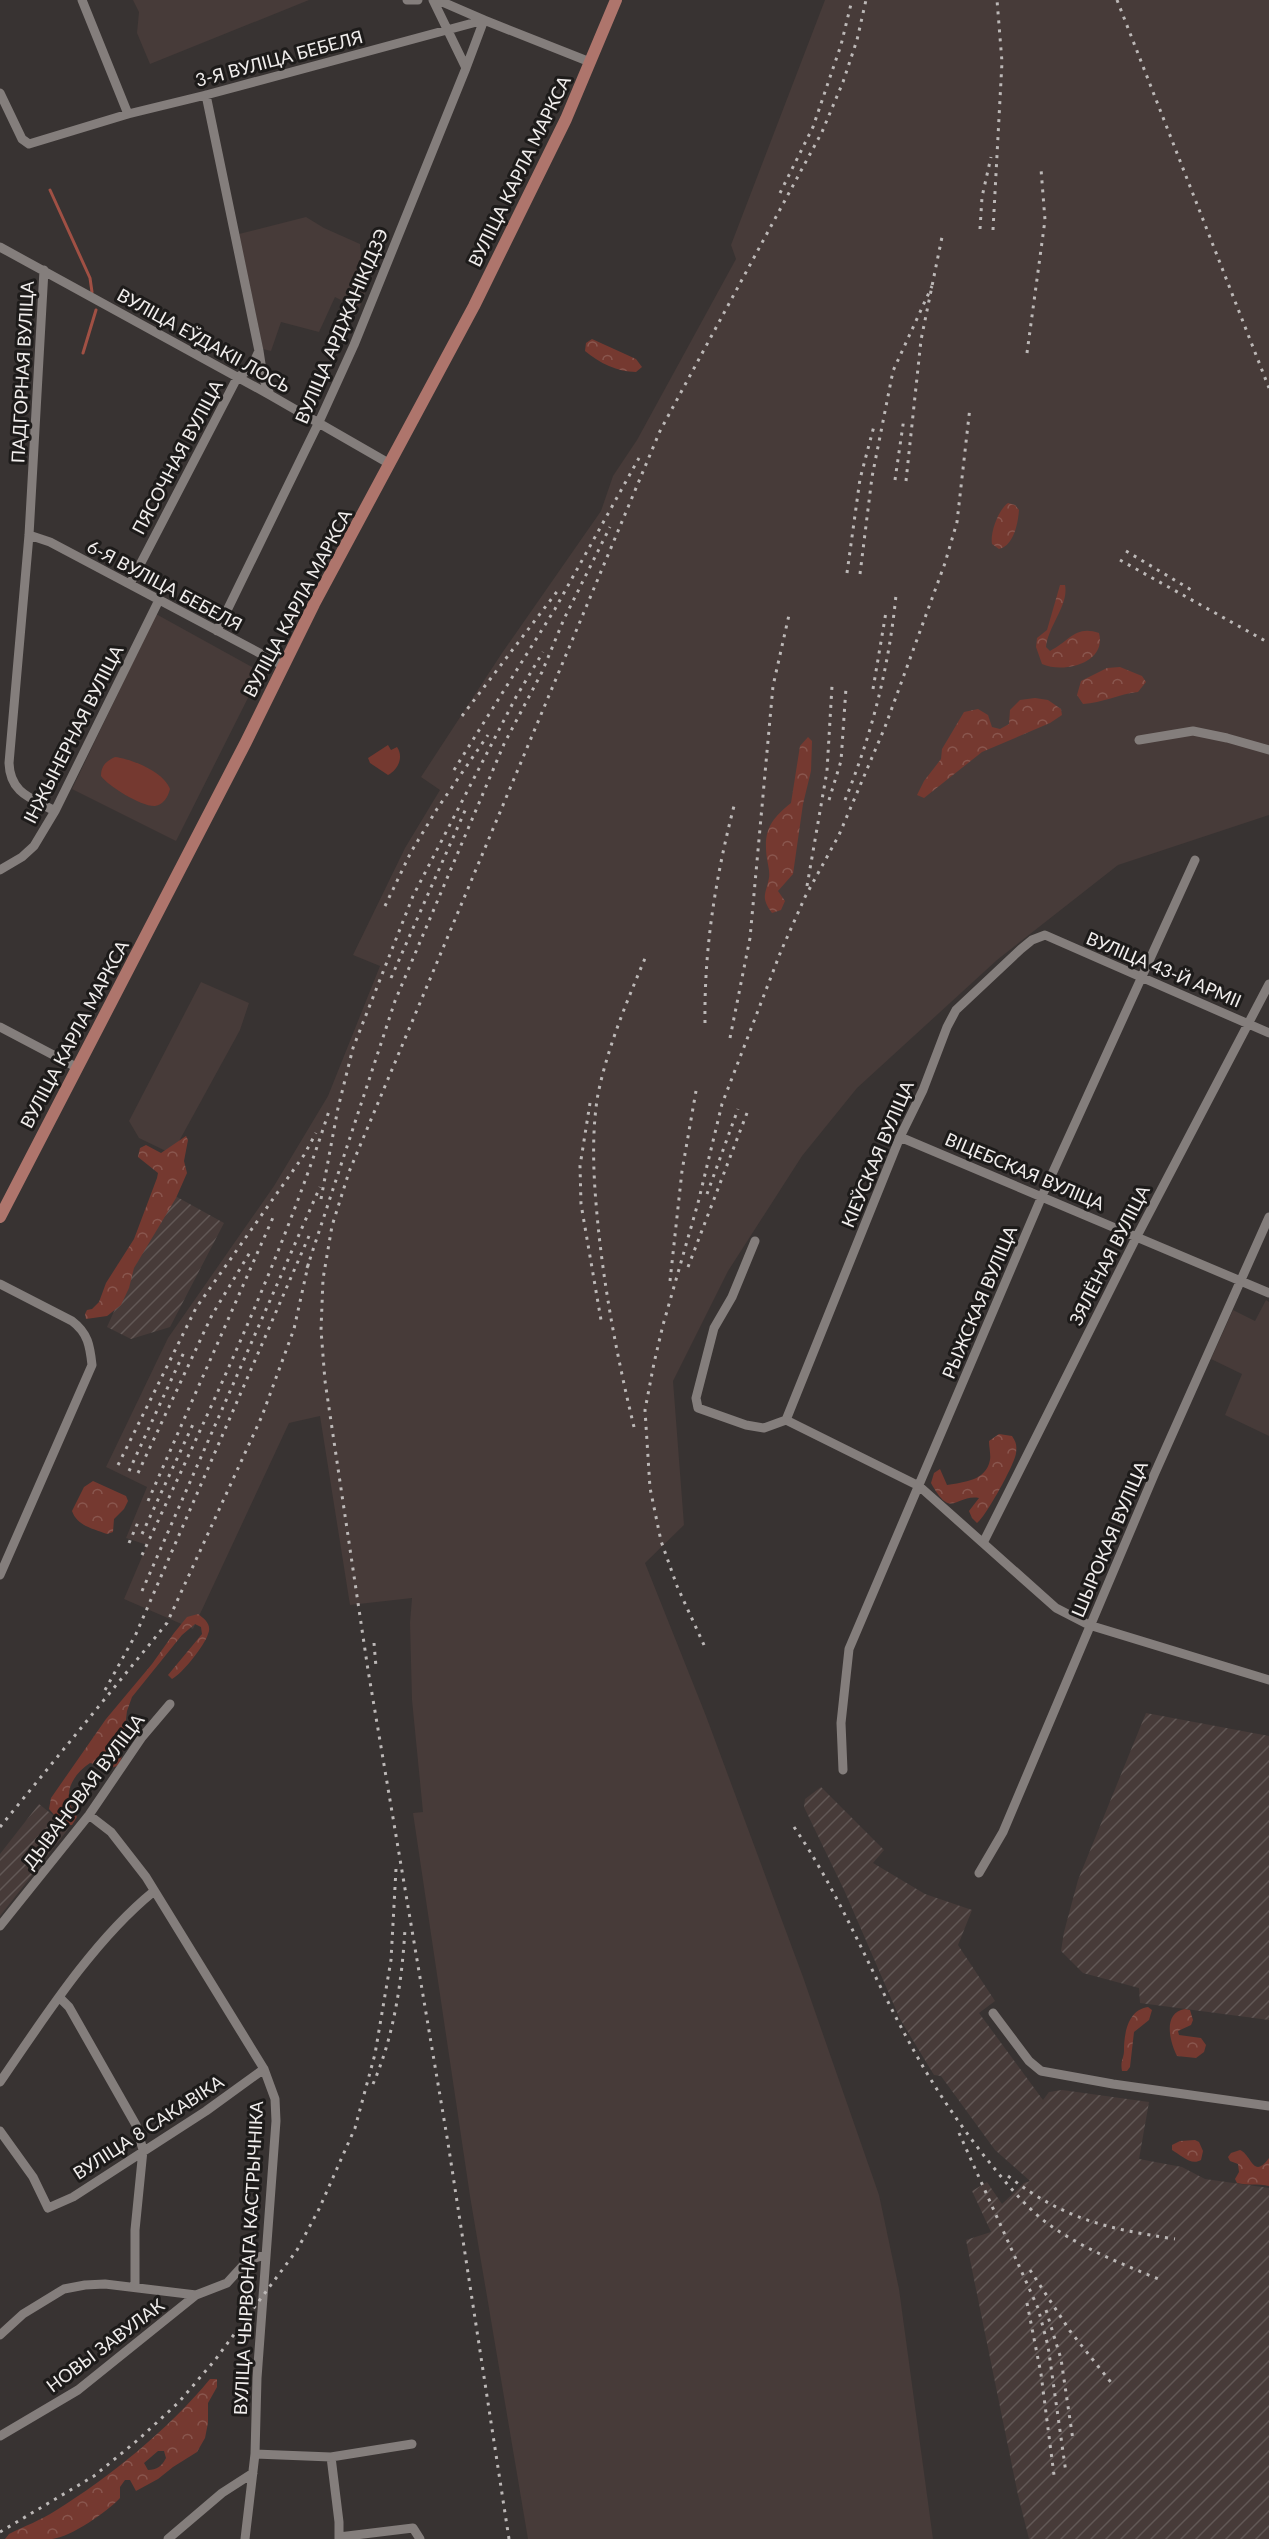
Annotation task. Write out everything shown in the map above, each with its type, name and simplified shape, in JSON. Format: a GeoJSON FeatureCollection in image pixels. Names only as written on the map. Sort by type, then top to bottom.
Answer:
{"type":"FeatureCollection","features":[{"type":"Feature","properties":{"kind":"main road","name":"ВУЛІЦА КАРЛА МАРКСА"},"geometry":{"type":"LineString","coordinates":[[0,1217],[314,604],[390,464],[545,164],[616,0]]}},
{"type":"Feature","properties":{"kind":"street"},"geometry":{"type":"LineString","coordinates":[[82,0],[128,114]]}},
{"type":"Feature","properties":{"kind":"street"},"geometry":{"type":"LineString","coordinates":[[407,0],[418,0]]}},
{"type":"Feature","properties":{"kind":"street"},"geometry":{"type":"LineString","coordinates":[[435,0],[590,62]]}},
{"type":"Feature","properties":{"kind":"street"},"geometry":{"type":"LineString","coordinates":[[435,0],[466,68]]}},
{"type":"Feature","properties":{"kind":"street","name":"3-Я ВУЛІЦА БЕБЕЛЯ"},"geometry":{"type":"LineString","coordinates":[[0,93],[22,139],[29,144],[128,114],[484,20]]}},
{"type":"Feature","properties":{"kind":"street","name":"ВУЛІЦА АРДЖАНІКІДЗЭ"},"geometry":{"type":"LineString","coordinates":[[217,631],[354,345],[484,20]]}},
{"type":"Feature","properties":{"kind":"street"},"geometry":{"type":"LineString","coordinates":[[207,95],[263,377],[270,395]]}},
{"type":"Feature","properties":{"kind":"street","name":"ВУЛІЦА ЕЎДАКІІ ЛОСЬ"},"geometry":{"type":"LineString","coordinates":[[0,248],[319,422],[390,464]]}},
{"type":"Feature","properties":{"kind":"street","name":"ПАДГОРНАЯ ВУЛІЦА"},"geometry":{"type":"LineString","coordinates":[[44,270],[29,535],[9,776],[19,791],[55,811]]}},
{"type":"Feature","properties":{"kind":"street","name":"ПЯСОЧНАЯ ВУЛІЦА"},"geometry":{"type":"LineString","coordinates":[[130,584],[237,378],[251,368],[259,351]]}},
{"type":"Feature","properties":{"kind":"street","name":"6-Я ВУЛІЦА БЕБЕЛЯ"},"geometry":{"type":"LineString","coordinates":[[29,535],[50,542],[284,666]]}},
{"type":"Feature","properties":{"kind":"street","name":"ІНЖЫНЕРНАЯ ВУЛІЦА"},"geometry":{"type":"LineString","coordinates":[[0,870],[22,857],[34,846],[55,811],[159,600]]}},
{"type":"Feature","properties":{"kind":"street"},"geometry":{"type":"LineString","coordinates":[[1140,740],[1193,731],[1269,750]]}},
{"type":"Feature","properties":{"kind":"street","name":"РЫЖСКАЯ ВУЛІЦА"},"geometry":{"type":"LineString","coordinates":[[843,1770],[841,1723],[849,1649],[1042,1196],[1196,860]]}},
{"type":"Feature","properties":{"kind":"street","name":"ВУЛІЦА 43-Й АРМІІ"},"geometry":{"type":"LineString","coordinates":[[1045,935],[1269,1033]]}},
{"type":"Feature","properties":{"kind":"street","name":"КІЕЎСКАЯ ВУЛІЦА"},"geometry":{"type":"LineString","coordinates":[[786,1420],[900,1137],[923,1090],[947,1027],[956,1010],[1021,949],[1032,940],[1045,935]]}},
{"type":"Feature","properties":{"kind":"street","name":"ЗЯЛЁНАЯ ВУЛІЦА"},"geometry":{"type":"LineString","coordinates":[[983,1543],[1137,1236],[1269,984]]}},
{"type":"Feature","properties":{"kind":"street"},"geometry":{"type":"LineString","coordinates":[[0,1027],[78,1068]]}},
{"type":"Feature","properties":{"kind":"street","name":"ВІЦЕБСКАЯ ВУЛІЦА"},"geometry":{"type":"LineString","coordinates":[[900,1137],[1269,1293]]}},
{"type":"Feature","properties":{"kind":"street","name":"ШЫРОКАЯ ВУЛІЦА"},"geometry":{"type":"LineString","coordinates":[[979,1873],[1003,1832],[1089,1624],[1269,1217]]}},
{"type":"Feature","properties":{"kind":"street"},"geometry":{"type":"LineString","coordinates":[[755,1241],[732,1297],[714,1328],[696,1398],[698,1407],[746,1425],[764,1428],[786,1420],[919,1486],[1056,1608],[1089,1624],[1269,1680]]}},
{"type":"Feature","properties":{"kind":"street"},"geometry":{"type":"LineString","coordinates":[[0,1284],[82,1328],[89,1342],[92,1365],[0,1575]]}},
{"type":"Feature","properties":{"kind":"street","name":"ДЫВАНОВАЯ ВУЛІЦА"},"geometry":{"type":"LineString","coordinates":[[0,1926],[90,1815],[142,1737],[170,1704]]}},
{"type":"Feature","properties":{"kind":"street","name":"ВУЛІЦА ЧЫРВОНАГА КАСТРЫЧНІКА"},"geometry":{"type":"LineString","coordinates":[[90,1815],[111,1832],[146,1877],[153,1892],[213,1984],[264,2069],[275,2099],[276,2121],[265,2255],[255,2454],[245,2539]]}},
{"type":"Feature","properties":{"kind":"street"},"geometry":{"type":"LineString","coordinates":[[0,2082],[60,1998],[127,1914],[153,1892]]}},
{"type":"Feature","properties":{"kind":"street"},"geometry":{"type":"LineString","coordinates":[[60,1998],[69,2007],[118,2091],[136,2125],[143,2150],[135,2230],[135,2287]]}},
{"type":"Feature","properties":{"kind":"street"},"geometry":{"type":"LineString","coordinates":[[993,2013],[1029,2061],[1041,2071],[1113,2084],[1269,2106]]}},
{"type":"Feature","properties":{"kind":"street","name":"ВУЛІЦА 8 САКАВІКА"},"geometry":{"type":"LineString","coordinates":[[0,2130],[33,2177],[48,2208],[73,2197],[206,2111],[264,2069]]}},
{"type":"Feature","properties":{"kind":"street"},"geometry":{"type":"LineString","coordinates":[[0,2335],[23,2314],[64,2289],[85,2285],[135,2287],[196,2295],[227,2283],[248,2260],[265,2255]]}},
{"type":"Feature","properties":{"kind":"street","name":"НОВЫ ЗАВУЛАК"},"geometry":{"type":"LineString","coordinates":[[0,2436],[78,2390],[196,2295]]}},
{"type":"Feature","properties":{"kind":"street"},"geometry":{"type":"LineString","coordinates":[[255,2454],[331,2457],[412,2444]]}},
{"type":"Feature","properties":{"kind":"street"},"geometry":{"type":"LineString","coordinates":[[331,2457],[339,2538],[413,2528],[420,2539]]}},
{"type":"Feature","properties":{"kind":"street"},"geometry":{"type":"LineString","coordinates":[[168,2539],[222,2493],[253,2473]]}},
{"type":"Feature","properties":{"kind":"shaded area"},"geometry":{"type":"Polygon","coordinates":[[[133,0],[309,0],[150,64],[137,33],[139,12],[133,0]]]}},
{"type":"Feature","properties":{"kind":"shaded area"},"geometry":{"type":"Polygon","coordinates":[[[825,0],[1269,0],[1269,815],[1118,865],[997,960],[857,1088],[802,1156],[728,1271],[673,1381],[684,1525],[645,1563],[706,1716],[803,1977],[879,2195],[899,2289],[933,2539],[528,2539],[470,2196],[413,1813],[423,1812],[412,1700],[410,1623],[412,1598],[350,1605],[320,1416],[289,1423],[193,1629],[124,1599],[147,1545],[126,1538],[147,1487],[106,1467],[168,1338],[274,1186],[328,1096],[380,966],[353,955],[405,848],[440,790],[421,777],[502,653],[601,511],[613,476],[637,440],[736,259],[731,245],[825,0]]]}},
{"type":"Feature","properties":{"kind":"shaded area"},"geometry":{"type":"Polygon","coordinates":[[[306,217],[360,244],[361,254],[377,261],[359,309],[335,297],[319,332],[281,322],[271,351],[263,349],[239,234],[306,217]]]}},
{"type":"Feature","properties":{"kind":"shaded area"},"geometry":{"type":"Polygon","coordinates":[[[156,614],[261,672],[176,841],[72,789],[156,614]]]}},
{"type":"Feature","properties":{"kind":"shaded area"},"geometry":{"type":"Polygon","coordinates":[[[201,982],[249,1003],[240,1030],[172,1154],[139,1138],[129,1121],[201,982]]]}},
{"type":"Feature","properties":{"kind":"shaded area"},"geometry":{"type":"Polygon","coordinates":[[[168,1192],[224,1223],[170,1327],[131,1339],[107,1327],[168,1192]]]}},
{"type":"Feature","properties":{"kind":"shaded area"},"geometry":{"type":"Polygon","coordinates":[[[1266,1300],[1269,1302],[1269,1436],[1225,1415],[1242,1374],[1211,1359],[1233,1310],[1255,1321],[1266,1300]]]}},
{"type":"Feature","properties":{"kind":"shaded area"},"geometry":{"type":"Polygon","coordinates":[[[1146,1713],[1269,1736],[1269,2020],[1140,2003],[1139,1988],[1083,1973],[1061,1951],[1078,1880],[1146,1713]]]}},
{"type":"Feature","properties":{"kind":"shaded area"},"geometry":{"type":"Polygon","coordinates":[[[821,1787],[884,1850],[873,1863],[925,1894],[972,1910],[958,1945],[995,2001],[979,2013],[1043,2100],[1049,2092],[1062,2090],[1149,2102],[1139,2159],[1182,2167],[1205,2179],[1269,2188],[1269,2539],[1029,2539],[966,2240],[991,2232],[972,2191],[987,2182],[1002,2204],[1024,2183],[1030,2181],[995,2150],[941,2076],[934,2075],[900,2019],[845,1892],[804,1807],[805,1799],[821,1787]]]}},
{"type":"Feature","properties":{"kind":"shaded area"},"geometry":{"type":"Polygon","coordinates":[[[39,1804],[69,1828],[0,1916],[0,1854],[39,1804]]]}},
{"type":"Feature","properties":{"kind":"green space"},"geometry":{"type":"Polygon","coordinates":[[[592,339],[636,359],[642,367],[636,372],[629,372],[603,363],[585,351],[586,343],[592,339]]]}},
{"type":"Feature","properties":{"kind":"green space"},"geometry":{"type":"Polygon","coordinates":[[[1008,503],[1015,505],[1019,510],[1018,521],[1012,539],[999,549],[992,544],[992,534],[998,516],[1008,503]]]}},
{"type":"Feature","properties":{"kind":"green space"},"geometry":{"type":"Polygon","coordinates":[[[1060,585],[1065,585],[1064,600],[1050,631],[1046,647],[1050,651],[1073,635],[1084,631],[1099,633],[1100,643],[1097,652],[1090,659],[1082,664],[1061,668],[1042,664],[1036,647],[1037,638],[1047,630],[1060,585]]]}},
{"type":"Feature","properties":{"kind":"green space"},"geometry":{"type":"Polygon","coordinates":[[[1120,667],[1142,676],[1146,682],[1138,692],[1083,704],[1077,695],[1081,681],[1107,668],[1120,667]]]}},
{"type":"Feature","properties":{"kind":"green space"},"geometry":{"type":"Polygon","coordinates":[[[1035,698],[1048,700],[1061,709],[1062,715],[1050,723],[982,752],[924,798],[917,795],[924,781],[941,759],[942,749],[964,712],[978,709],[988,715],[992,727],[1000,729],[1009,724],[1010,710],[1020,700],[1035,698]]]}},
{"type":"Feature","properties":{"kind":"green space"},"geometry":{"type":"Polygon","coordinates":[[[808,737],[812,741],[811,771],[803,804],[793,874],[778,891],[785,901],[781,910],[772,913],[765,899],[769,876],[767,833],[773,821],[791,803],[800,746],[808,737]]]}},
{"type":"Feature","properties":{"kind":"green space"},"geometry":{"type":"Polygon","coordinates":[[[388,745],[391,750],[397,747],[400,759],[397,767],[388,775],[370,763],[368,758],[388,745]]]}},
{"type":"Feature","properties":{"kind":"green space"},"geometry":{"type":"Polygon","coordinates":[[[115,757],[130,760],[161,777],[170,789],[165,800],[155,806],[142,803],[105,780],[101,776],[103,767],[115,757]]]}},
{"type":"Feature","properties":{"kind":"green space"},"geometry":{"type":"Polygon","coordinates":[[[186,1136],[188,1140],[184,1161],[187,1173],[176,1198],[134,1268],[129,1288],[121,1305],[107,1316],[86,1319],[87,1310],[92,1309],[99,1302],[106,1283],[134,1239],[157,1178],[158,1173],[138,1157],[140,1148],[146,1145],[161,1153],[186,1136]]]}},
{"type":"Feature","properties":{"kind":"green space"},"geometry":{"type":"Polygon","coordinates":[[[999,1434],[1012,1436],[1016,1444],[1016,1453],[999,1490],[977,1523],[969,1511],[979,1498],[949,1503],[944,1501],[931,1483],[934,1473],[940,1469],[947,1485],[979,1476],[988,1467],[990,1460],[989,1441],[999,1434]]]}},
{"type":"Feature","properties":{"kind":"green space"},"geometry":{"type":"Polygon","coordinates":[[[93,1481],[126,1496],[128,1501],[114,1519],[113,1532],[107,1534],[82,1524],[72,1511],[84,1487],[93,1481]]]}},
{"type":"Feature","properties":{"kind":"green space"},"geometry":{"type":"Polygon","coordinates":[[[198,1614],[209,1628],[203,1645],[176,1676],[172,1679],[168,1675],[202,1634],[201,1627],[195,1624],[182,1635],[132,1697],[127,1711],[121,1761],[117,1766],[105,1770],[99,1765],[90,1763],[81,1770],[72,1783],[69,1794],[70,1804],[77,1817],[72,1825],[63,1825],[49,1809],[51,1798],[106,1719],[152,1664],[174,1633],[187,1617],[198,1614]]]}},
{"type":"Feature","properties":{"kind":"green space"},"geometry":{"type":"Polygon","coordinates":[[[1148,2007],[1152,2010],[1149,2020],[1134,2032],[1130,2067],[1127,2071],[1122,2071],[1128,2024],[1135,2013],[1148,2007]]]}},
{"type":"Feature","properties":{"kind":"green space"},"geometry":{"type":"Polygon","coordinates":[[[1185,2009],[1190,2010],[1193,2020],[1191,2025],[1178,2031],[1179,2035],[1201,2038],[1206,2045],[1204,2052],[1196,2058],[1177,2056],[1170,2036],[1173,2016],[1185,2009]]]}},
{"type":"Feature","properties":{"kind":"green space"},"geometry":{"type":"Polygon","coordinates":[[[1180,2141],[1199,2142],[1203,2151],[1201,2160],[1190,2161],[1172,2150],[1172,2145],[1180,2141]]]}},
{"type":"Feature","properties":{"kind":"green space"},"geometry":{"type":"Polygon","coordinates":[[[1240,2150],[1259,2167],[1269,2158],[1269,2186],[1237,2183],[1235,2179],[1239,2172],[1238,2164],[1230,2161],[1228,2157],[1231,2153],[1240,2150]]]}},
{"type":"Feature","properties":{"kind":"green space"},"geometry":{"type":"Polygon","coordinates":[[[210,2379],[217,2379],[217,2387],[208,2403],[205,2438],[197,2452],[136,2491],[130,2480],[125,2480],[120,2487],[120,2498],[114,2504],[98,2517],[69,2534],[52,2539],[5,2539],[9,2534],[50,2514],[97,2483],[138,2451],[177,2416],[210,2379]],[[158,2451],[144,2463],[148,2470],[157,2468],[163,2463],[166,2458],[164,2451],[158,2451]]]}},
{"type":"Feature","properties":{"kind":"waterway"},"geometry":{"type":"LineString","coordinates":[[50,190],[90,278],[92,292]]}},
{"type":"Feature","properties":{"kind":"waterway"},"geometry":{"type":"LineString","coordinates":[[83,353],[96,310]]}},
{"type":"Feature","properties":{"kind":"railway"},"geometry":{"type":"LineString","coordinates":[[780,193],[813,127],[841,45],[852,0]]}},
{"type":"Feature","properties":{"kind":"railway"},"geometry":{"type":"LineString","coordinates":[[509,2539],[448,2143],[368,1670],[325,1381],[321,1330],[323,1279],[332,1226],[349,1172],[660,431],[822,132],[843,82],[857,40],[866,0]]}},
{"type":"Feature","properties":{"kind":"railway"},"geometry":{"type":"LineString","coordinates":[[993,230],[1002,62],[997,0]]}},
{"type":"Feature","properties":{"kind":"railway"},"geometry":{"type":"LineString","coordinates":[[1117,0],[1269,388]]}},
{"type":"Feature","properties":{"kind":"railway"},"geometry":{"type":"LineString","coordinates":[[980,229],[982,197],[991,157]]}},
{"type":"Feature","properties":{"kind":"railway"},"geometry":{"type":"LineString","coordinates":[[1027,353],[1045,220],[1041,169]]}},
{"type":"Feature","properties":{"kind":"railway"},"geometry":{"type":"LineString","coordinates":[[906,481],[921,340],[942,237]]}},
{"type":"Feature","properties":{"kind":"railway"},"geometry":{"type":"LineString","coordinates":[[860,574],[872,477],[893,371],[932,286]]}},
{"type":"Feature","properties":{"kind":"railway"},"geometry":{"type":"LineString","coordinates":[[704,1645],[677,1586],[661,1541],[650,1488],[645,1410],[654,1363],[698,1203],[722,1104],[781,951],[805,897],[839,835],[885,727],[945,563],[957,522],[970,407]]}},
{"type":"Feature","properties":{"kind":"railway"},"geometry":{"type":"LineString","coordinates":[[895,480],[904,418]]}},
{"type":"Feature","properties":{"kind":"railway"},"geometry":{"type":"LineString","coordinates":[[847,573],[860,479],[874,426]]}},
{"type":"Feature","properties":{"kind":"railway"},"geometry":{"type":"LineString","coordinates":[[454,770],[555,609],[639,458]]}},
{"type":"Feature","properties":{"kind":"railway"},"geometry":{"type":"LineString","coordinates":[[307,1268],[395,1001],[504,744],[542,672],[564,619],[610,527]]}},
{"type":"Feature","properties":{"kind":"railway"},"geometry":{"type":"LineString","coordinates":[[1126,551],[1193,591]]}},
{"type":"Feature","properties":{"kind":"railway"},"geometry":{"type":"LineString","coordinates":[[1120,560],[1269,643]]}},
{"type":"Feature","properties":{"kind":"railway"},"geometry":{"type":"LineString","coordinates":[[462,716],[559,589]]}},
{"type":"Feature","properties":{"kind":"railway"},"geometry":{"type":"LineString","coordinates":[[845,800],[878,700],[889,648],[896,595]]}},
{"type":"Feature","properties":{"kind":"railway"},"geometry":{"type":"LineString","coordinates":[[873,689],[886,612]]}},
{"type":"Feature","properties":{"kind":"railway"},"geometry":{"type":"LineString","coordinates":[[730,1038],[750,938],[773,686],[789,615]]}},
{"type":"Feature","properties":{"kind":"railway"},"geometry":{"type":"LineString","coordinates":[[321,1199],[338,1108],[353,1048],[413,896],[516,697],[543,652]]}},
{"type":"Feature","properties":{"kind":"railway"},"geometry":{"type":"LineString","coordinates":[[807,886],[827,771],[832,686]]}},
{"type":"Feature","properties":{"kind":"railway"},"geometry":{"type":"LineString","coordinates":[[829,800],[841,761],[846,688]]}},
{"type":"Feature","properties":{"kind":"railway"},"geometry":{"type":"LineString","coordinates":[[385,906],[411,852],[437,809],[488,735]]}},
{"type":"Feature","properties":{"kind":"railway"},"geometry":{"type":"LineString","coordinates":[[705,1023],[712,911],[735,802]]}},
{"type":"Feature","properties":{"kind":"railway"},"geometry":{"type":"LineString","coordinates":[[391,978],[467,806]]}},
{"type":"Feature","properties":{"kind":"railway"},"geometry":{"type":"LineString","coordinates":[[634,1427],[621,1371],[602,1259],[595,1189],[594,1134],[598,1094],[607,1059],[646,956]]}},
{"type":"Feature","properties":{"kind":"railway"},"geometry":{"type":"LineString","coordinates":[[670,1281],[682,1171],[696,1091]]}},
{"type":"Feature","properties":{"kind":"railway"},"geometry":{"type":"LineString","coordinates":[[590,1103],[580,1166],[581,1204],[601,1320]]}},
{"type":"Feature","properties":{"kind":"railway"},"geometry":{"type":"LineString","coordinates":[[707,1194],[738,1109]]}},
{"type":"Feature","properties":{"kind":"railway"},"geometry":{"type":"LineString","coordinates":[[142,1555],[243,1336],[289,1224],[329,1111]]}},
{"type":"Feature","properties":{"kind":"railway"},"geometry":{"type":"LineString","coordinates":[[688,1267],[747,1113]]}},
{"type":"Feature","properties":{"kind":"railway"},"geometry":{"type":"LineString","coordinates":[[118,1465],[196,1308],[304,1155],[316,1133]]}},
{"type":"Feature","properties":{"kind":"railway"},"geometry":{"type":"LineString","coordinates":[[142,1591],[320,1187]]}},
{"type":"Feature","properties":{"kind":"railway"},"geometry":{"type":"LineString","coordinates":[[148,1501],[275,1213]]}},
{"type":"Feature","properties":{"kind":"railway"},"geometry":{"type":"LineString","coordinates":[[105,1690],[136,1634],[309,1236]]}},
{"type":"Feature","properties":{"kind":"railway"},"geometry":{"type":"LineString","coordinates":[[138,1473],[212,1315],[252,1249]]}},
{"type":"Feature","properties":{"kind":"railway"},"geometry":{"type":"LineString","coordinates":[[0,1827],[167,1623],[262,1416],[294,1329],[309,1261]]}},
{"type":"Feature","properties":{"kind":"railway"},"geometry":{"type":"LineString","coordinates":[[129,1471],[185,1350]]}},
{"type":"Feature","properties":{"kind":"railway"},"geometry":{"type":"LineString","coordinates":[[142,1534],[195,1420]]}},
{"type":"Feature","properties":{"kind":"railway"},"geometry":{"type":"LineString","coordinates":[[129,1543],[139,1520]]}},
{"type":"Feature","properties":{"kind":"railway"},"geometry":{"type":"LineString","coordinates":[[374,1643],[376,1667]]}},
{"type":"Feature","properties":{"kind":"railway"},"geometry":{"type":"LineString","coordinates":[[794,1827],[811,1852],[840,1905],[916,2055],[944,2100],[985,2157],[1022,2200],[1047,2223],[1088,2248],[1161,2280]]}},
{"type":"Feature","properties":{"kind":"railway"},"geometry":{"type":"LineString","coordinates":[[0,2532],[94,2476],[179,2402],[215,2360],[297,2250],[319,2209],[355,2128],[375,2054],[391,1960],[396,1869]]}},
{"type":"Feature","properties":{"kind":"railway"},"geometry":{"type":"LineString","coordinates":[[373,2084],[392,2028],[402,1968],[405,1929]]}},
{"type":"Feature","properties":{"kind":"railway"},"geometry":{"type":"LineString","coordinates":[[959,2133],[1038,2308],[1048,2346],[1066,2473]]}},
{"type":"Feature","properties":{"kind":"railway"},"geometry":{"type":"LineString","coordinates":[[1008,2176],[1048,2203],[1087,2220],[1128,2231],[1175,2239]]}},
{"type":"Feature","properties":{"kind":"railway"},"geometry":{"type":"LineString","coordinates":[[1030,2270],[1070,2331],[1113,2385]]}},
{"type":"Feature","properties":{"kind":"railway"},"geometry":{"type":"LineString","coordinates":[[1027,2303],[1041,2374],[1054,2475]]}},
{"type":"Feature","properties":{"kind":"railway"},"geometry":{"type":"LineString","coordinates":[[1046,2310],[1061,2359],[1073,2440]]}}]}
